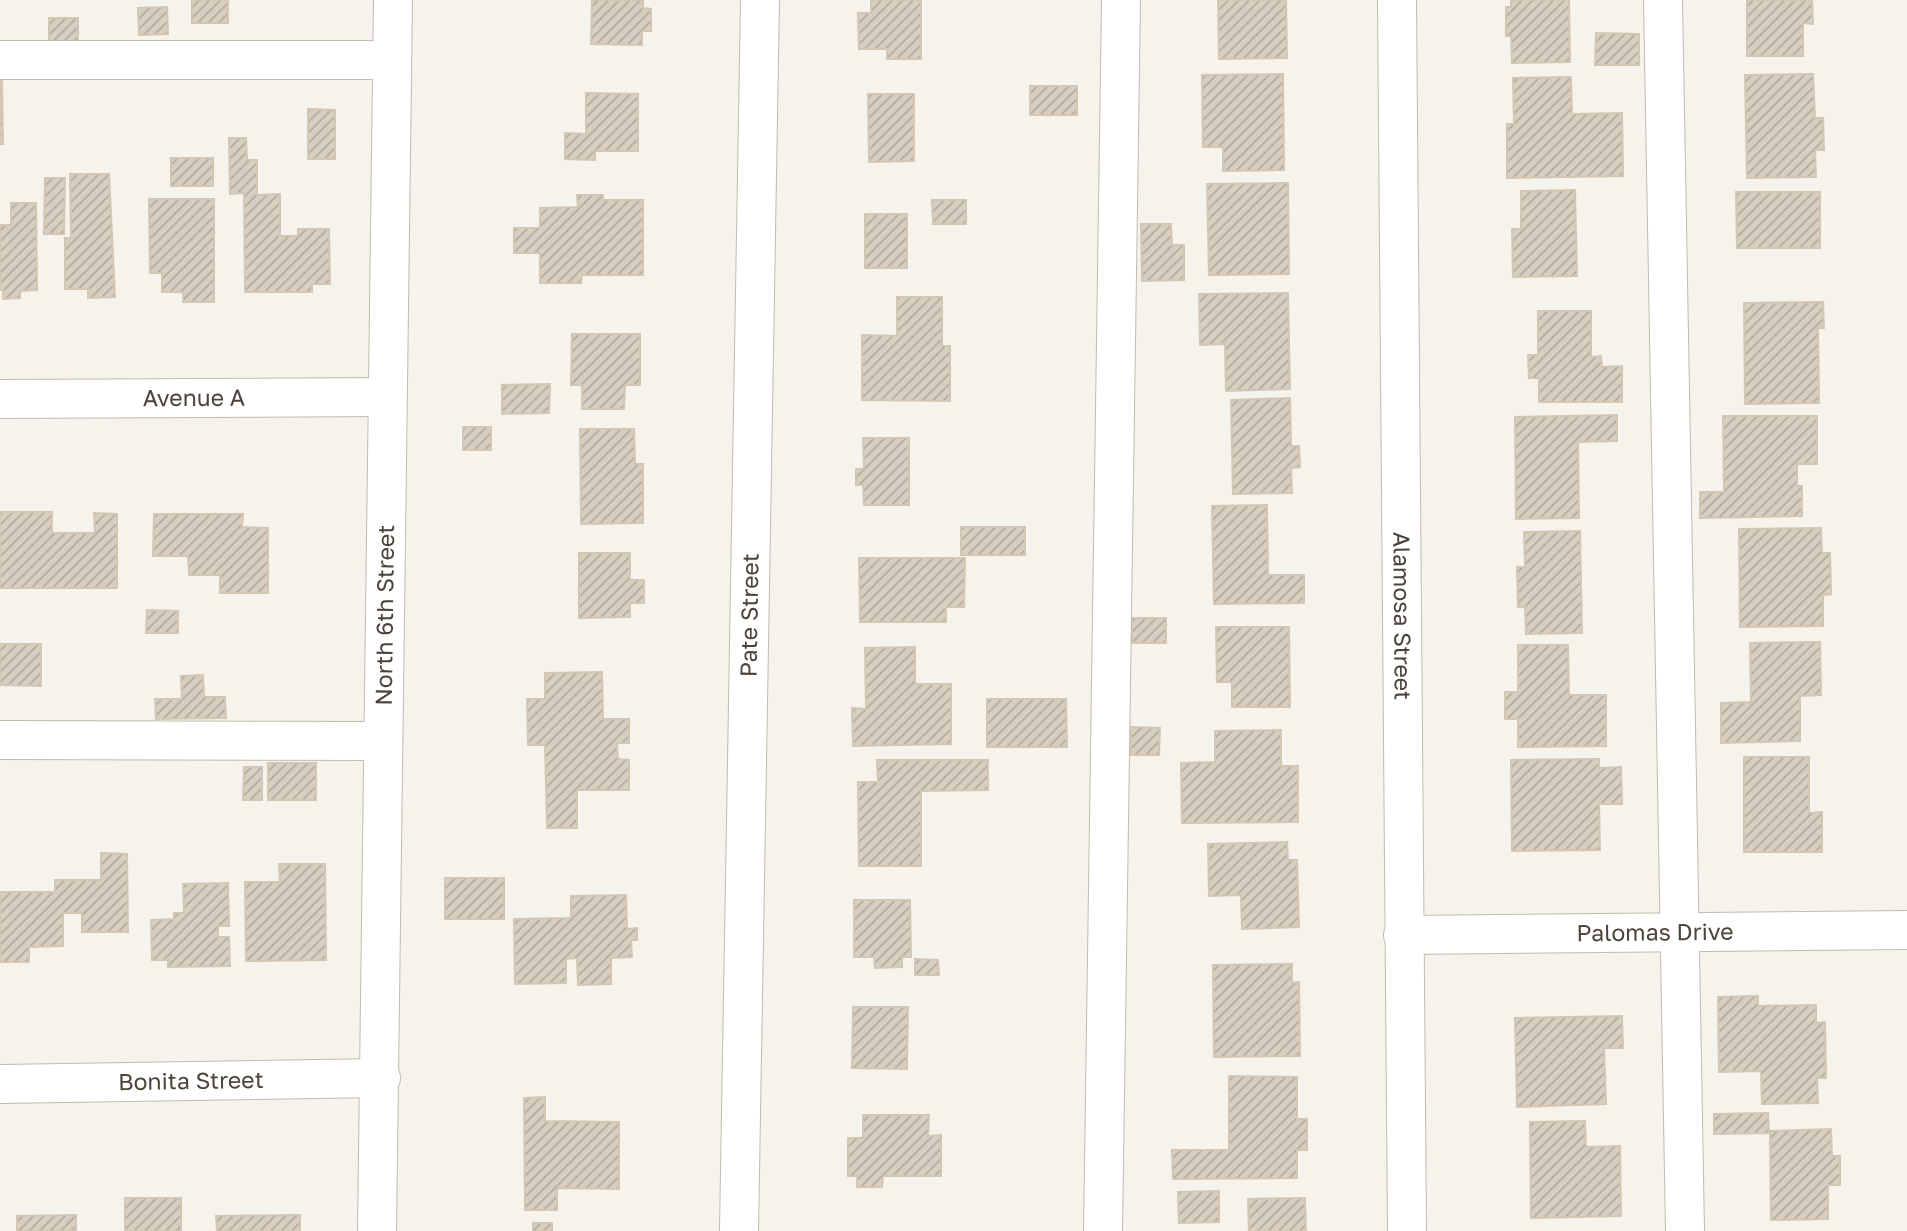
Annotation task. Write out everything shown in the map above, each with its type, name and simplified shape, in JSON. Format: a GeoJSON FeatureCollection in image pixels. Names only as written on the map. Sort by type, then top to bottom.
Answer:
{"type":"FeatureCollection","features":[{"type":"Feature","properties":{"kind":"street","name":"North 6th Street"},"geometry":{"type":"LineString","coordinates":[[377,1231],[381,1078],[381,741],[393,0]]}},
{"type":"Feature","properties":{"kind":"street","name":"Pate Street"},"geometry":{"type":"LineString","coordinates":[[739,1231],[760,0]]}},
{"type":"Feature","properties":{"kind":"street"},"geometry":{"type":"LineString","coordinates":[[1103,1231],[1121,0]]}},
{"type":"Feature","properties":{"kind":"street","name":"Alamosa Street"},"geometry":{"type":"LineString","coordinates":[[1397,0],[1407,1231]]}},
{"type":"Feature","properties":{"kind":"street"},"geometry":{"type":"LineString","coordinates":[[1663,0],[1685,1231]]}},
{"type":"Feature","properties":{"kind":"street"},"geometry":{"type":"LineString","coordinates":[[0,60],[391,60]]}},
{"type":"Feature","properties":{"kind":"street","name":"Avenue A"},"geometry":{"type":"LineString","coordinates":[[0,400],[387,397]]}},
{"type":"Feature","properties":{"kind":"street"},"geometry":{"type":"LineString","coordinates":[[0,740],[381,741]]}},
{"type":"Feature","properties":{"kind":"street","name":"Palomas Drive"},"geometry":{"type":"LineString","coordinates":[[1403,935],[1907,930]]}},
{"type":"Feature","properties":{"kind":"street","name":"Bonita Street"},"geometry":{"type":"LineString","coordinates":[[0,1084],[381,1078]]}},
{"type":"Feature","properties":{"kind":"building"},"geometry":{"type":"Polygon","coordinates":[[[192,0],[228,0],[228,23],[192,23],[192,0]]]}},
{"type":"Feature","properties":{"kind":"building"},"geometry":{"type":"Polygon","coordinates":[[[592,0],[643,0],[643,8],[651,9],[651,31],[642,31],[642,45],[591,44],[592,0]]]}},
{"type":"Feature","properties":{"kind":"building"},"geometry":{"type":"Polygon","coordinates":[[[871,0],[921,0],[921,59],[887,59],[887,49],[859,49],[858,13],[871,13],[871,0]]]}},
{"type":"Feature","properties":{"kind":"building"},"geometry":{"type":"Polygon","coordinates":[[[1218,0],[1286,0],[1287,58],[1219,59],[1218,0]]]}},
{"type":"Feature","properties":{"kind":"building"},"geometry":{"type":"Polygon","coordinates":[[[1511,0],[1569,0],[1570,62],[1512,63],[1511,36],[1506,36],[1506,7],[1511,7],[1511,0]]]}},
{"type":"Feature","properties":{"kind":"building"},"geometry":{"type":"Polygon","coordinates":[[[1747,0],[1812,0],[1813,24],[1803,23],[1803,56],[1747,56],[1747,0]]]}},
{"type":"Feature","properties":{"kind":"building"},"geometry":{"type":"Polygon","coordinates":[[[167,7],[168,34],[139,35],[138,8],[167,7]]]}},
{"type":"Feature","properties":{"kind":"building"},"geometry":{"type":"Polygon","coordinates":[[[49,18],[78,18],[78,41],[49,42],[49,18]]]}},
{"type":"Feature","properties":{"kind":"building"},"geometry":{"type":"Polygon","coordinates":[[[1596,33],[1639,34],[1639,65],[1595,65],[1596,33]]]}},
{"type":"Feature","properties":{"kind":"building"},"geometry":{"type":"Polygon","coordinates":[[[1283,74],[1284,170],[1223,171],[1223,147],[1203,147],[1202,75],[1283,74]]]}},
{"type":"Feature","properties":{"kind":"building"},"geometry":{"type":"Polygon","coordinates":[[[1813,74],[1815,118],[1823,118],[1824,150],[1815,150],[1816,177],[1747,178],[1745,75],[1813,74]]]}},
{"type":"Feature","properties":{"kind":"building"},"geometry":{"type":"Polygon","coordinates":[[[1571,77],[1572,114],[1622,113],[1623,176],[1507,178],[1507,124],[1514,124],[1513,78],[1571,77]]]}},
{"type":"Feature","properties":{"kind":"building"},"geometry":{"type":"Polygon","coordinates":[[[2,79],[3,144],[0,144],[2,79]]]}},
{"type":"Feature","properties":{"kind":"building"},"geometry":{"type":"Polygon","coordinates":[[[1030,86],[1077,86],[1077,115],[1030,115],[1030,86]]]}},
{"type":"Feature","properties":{"kind":"building"},"geometry":{"type":"Polygon","coordinates":[[[586,93],[638,94],[638,151],[595,151],[595,160],[565,159],[565,133],[586,134],[586,93]]]}},
{"type":"Feature","properties":{"kind":"building"},"geometry":{"type":"Polygon","coordinates":[[[868,94],[914,94],[914,161],[869,162],[868,94]]]}},
{"type":"Feature","properties":{"kind":"building"},"geometry":{"type":"Polygon","coordinates":[[[308,109],[335,110],[335,159],[308,159],[308,109]]]}},
{"type":"Feature","properties":{"kind":"building"},"geometry":{"type":"Polygon","coordinates":[[[229,138],[246,138],[247,160],[257,160],[257,195],[280,194],[280,236],[298,236],[298,229],[329,229],[330,284],[312,284],[312,292],[245,292],[244,193],[230,194],[229,138]]]}},
{"type":"Feature","properties":{"kind":"building"},"geometry":{"type":"Polygon","coordinates":[[[171,158],[213,158],[213,186],[171,186],[171,158]]]}},
{"type":"Feature","properties":{"kind":"building"},"geometry":{"type":"Polygon","coordinates":[[[70,174],[109,174],[115,297],[88,298],[88,289],[65,289],[65,238],[71,238],[70,174]]]}},
{"type":"Feature","properties":{"kind":"building"},"geometry":{"type":"Polygon","coordinates":[[[45,178],[65,178],[64,234],[44,234],[45,178]]]}},
{"type":"Feature","properties":{"kind":"building"},"geometry":{"type":"Polygon","coordinates":[[[1288,183],[1289,274],[1209,275],[1207,184],[1288,183]]]}},
{"type":"Feature","properties":{"kind":"building"},"geometry":{"type":"Polygon","coordinates":[[[1575,190],[1577,276],[1513,277],[1512,229],[1521,229],[1521,191],[1575,190]]]}},
{"type":"Feature","properties":{"kind":"building"},"geometry":{"type":"Polygon","coordinates":[[[1736,192],[1820,192],[1820,248],[1737,248],[1736,192]]]}},
{"type":"Feature","properties":{"kind":"building"},"geometry":{"type":"Polygon","coordinates":[[[577,195],[603,195],[603,200],[643,200],[643,275],[582,275],[581,283],[540,283],[540,253],[514,253],[514,228],[540,228],[540,208],[578,207],[577,195]]]}},
{"type":"Feature","properties":{"kind":"building"},"geometry":{"type":"Polygon","coordinates":[[[149,199],[214,199],[214,302],[183,302],[183,292],[162,292],[162,273],[150,273],[149,199]]]}},
{"type":"Feature","properties":{"kind":"building"},"geometry":{"type":"Polygon","coordinates":[[[932,200],[966,200],[966,224],[933,224],[932,200]]]}},
{"type":"Feature","properties":{"kind":"building"},"geometry":{"type":"Polygon","coordinates":[[[11,203],[36,203],[37,290],[20,291],[20,298],[3,299],[3,290],[0,290],[0,225],[11,225],[11,203]]]}},
{"type":"Feature","properties":{"kind":"building"},"geometry":{"type":"Polygon","coordinates":[[[865,214],[907,214],[907,268],[865,268],[865,214]]]}},
{"type":"Feature","properties":{"kind":"building"},"geometry":{"type":"Polygon","coordinates":[[[1141,224],[1171,224],[1172,245],[1184,245],[1184,280],[1142,281],[1141,224]]]}},
{"type":"Feature","properties":{"kind":"building"},"geometry":{"type":"Polygon","coordinates":[[[1288,293],[1290,389],[1226,391],[1225,344],[1200,345],[1199,294],[1288,293]]]}},
{"type":"Feature","properties":{"kind":"building"},"geometry":{"type":"Polygon","coordinates":[[[897,297],[942,297],[942,346],[950,346],[950,401],[862,400],[862,335],[897,336],[897,297]]]}},
{"type":"Feature","properties":{"kind":"building"},"geometry":{"type":"Polygon","coordinates":[[[1823,302],[1824,328],[1818,328],[1819,403],[1745,404],[1744,303],[1823,302]]]}},
{"type":"Feature","properties":{"kind":"building"},"geometry":{"type":"Polygon","coordinates":[[[1538,311],[1591,311],[1591,357],[1601,356],[1602,367],[1622,366],[1622,402],[1539,402],[1539,378],[1529,378],[1528,355],[1538,355],[1538,311]]]}},
{"type":"Feature","properties":{"kind":"building"},"geometry":{"type":"Polygon","coordinates":[[[572,334],[640,334],[640,385],[625,385],[624,409],[582,409],[582,385],[571,385],[572,334]]]}},
{"type":"Feature","properties":{"kind":"building"},"geometry":{"type":"Polygon","coordinates":[[[550,384],[549,413],[502,414],[502,385],[550,384]]]}},
{"type":"Feature","properties":{"kind":"building"},"geometry":{"type":"Polygon","coordinates":[[[1290,398],[1291,446],[1299,446],[1300,467],[1291,468],[1292,493],[1233,494],[1231,400],[1290,398]]]}},
{"type":"Feature","properties":{"kind":"building"},"geometry":{"type":"Polygon","coordinates":[[[1617,415],[1617,441],[1578,442],[1579,518],[1516,519],[1515,417],[1617,415]]]}},
{"type":"Feature","properties":{"kind":"building"},"geometry":{"type":"Polygon","coordinates":[[[1723,416],[1817,416],[1817,464],[1797,464],[1797,486],[1802,486],[1802,516],[1700,518],[1700,492],[1724,492],[1723,416]]]}},
{"type":"Feature","properties":{"kind":"building"},"geometry":{"type":"Polygon","coordinates":[[[463,427],[491,427],[491,450],[463,450],[463,427]]]}},
{"type":"Feature","properties":{"kind":"building"},"geometry":{"type":"Polygon","coordinates":[[[580,429],[634,429],[635,464],[643,464],[643,523],[581,524],[580,429]]]}},
{"type":"Feature","properties":{"kind":"building"},"geometry":{"type":"Polygon","coordinates":[[[863,438],[909,438],[909,505],[864,505],[863,485],[856,485],[856,469],[864,469],[863,438]]]}},
{"type":"Feature","properties":{"kind":"building"},"geometry":{"type":"Polygon","coordinates":[[[1267,505],[1268,575],[1304,575],[1304,603],[1214,604],[1212,506],[1267,505]]]}},
{"type":"Feature","properties":{"kind":"building"},"geometry":{"type":"Polygon","coordinates":[[[0,512],[52,512],[52,533],[95,533],[94,513],[117,514],[117,588],[0,588],[0,512]]]}},
{"type":"Feature","properties":{"kind":"building"},"geometry":{"type":"Polygon","coordinates":[[[154,514],[243,514],[242,527],[268,528],[268,593],[220,593],[220,575],[189,575],[188,556],[153,556],[154,514]]]}},
{"type":"Feature","properties":{"kind":"building"},"geometry":{"type":"Polygon","coordinates":[[[961,527],[1025,527],[1025,555],[961,555],[961,527]]]}},
{"type":"Feature","properties":{"kind":"building"},"geometry":{"type":"Polygon","coordinates":[[[1821,528],[1822,553],[1830,553],[1831,594],[1823,595],[1823,626],[1740,627],[1739,529],[1821,528]]]}},
{"type":"Feature","properties":{"kind":"building"},"geometry":{"type":"Polygon","coordinates":[[[1580,531],[1582,633],[1526,634],[1525,607],[1518,607],[1517,567],[1525,567],[1524,532],[1580,531]]]}},
{"type":"Feature","properties":{"kind":"building"},"geometry":{"type":"Polygon","coordinates":[[[579,553],[630,553],[630,580],[644,580],[644,603],[630,603],[630,617],[579,618],[579,553]]]}},
{"type":"Feature","properties":{"kind":"building"},"geometry":{"type":"Polygon","coordinates":[[[859,558],[965,558],[964,607],[946,607],[946,622],[860,622],[859,558]]]}},
{"type":"Feature","properties":{"kind":"building"},"geometry":{"type":"Polygon","coordinates":[[[147,610],[178,611],[178,633],[146,633],[147,610]]]}},
{"type":"Feature","properties":{"kind":"building"},"geometry":{"type":"Polygon","coordinates":[[[1132,618],[1166,618],[1166,643],[1132,643],[1132,618]]]}},
{"type":"Feature","properties":{"kind":"building"},"geometry":{"type":"Polygon","coordinates":[[[1216,627],[1289,627],[1290,707],[1232,707],[1232,682],[1217,682],[1216,627]]]}},
{"type":"Feature","properties":{"kind":"building"},"geometry":{"type":"Polygon","coordinates":[[[1820,642],[1821,695],[1800,696],[1800,741],[1721,743],[1721,703],[1751,702],[1750,643],[1820,642]]]}},
{"type":"Feature","properties":{"kind":"building"},"geometry":{"type":"Polygon","coordinates":[[[0,644],[41,644],[41,686],[0,685],[0,644]]]}},
{"type":"Feature","properties":{"kind":"building"},"geometry":{"type":"Polygon","coordinates":[[[1518,645],[1568,645],[1569,695],[1606,695],[1606,746],[1518,747],[1518,719],[1505,719],[1505,692],[1518,692],[1518,645]]]}},
{"type":"Feature","properties":{"kind":"building"},"geometry":{"type":"Polygon","coordinates":[[[915,647],[915,684],[951,684],[951,744],[853,746],[852,708],[866,709],[865,648],[915,647]]]}},
{"type":"Feature","properties":{"kind":"building"},"geometry":{"type":"Polygon","coordinates":[[[602,672],[603,719],[629,719],[629,743],[617,743],[618,759],[629,760],[629,790],[577,790],[577,828],[547,828],[545,745],[528,745],[527,699],[545,699],[545,673],[602,672]]]}},
{"type":"Feature","properties":{"kind":"building"},"geometry":{"type":"Polygon","coordinates":[[[203,675],[204,697],[225,697],[226,718],[156,719],[155,699],[182,699],[181,676],[203,675]]]}},
{"type":"Feature","properties":{"kind":"building"},"geometry":{"type":"Polygon","coordinates":[[[987,699],[1066,699],[1067,747],[987,747],[987,699]]]}},
{"type":"Feature","properties":{"kind":"building"},"geometry":{"type":"Polygon","coordinates":[[[1131,727],[1160,728],[1159,755],[1131,755],[1131,727]]]}},
{"type":"Feature","properties":{"kind":"building"},"geometry":{"type":"Polygon","coordinates":[[[1281,730],[1281,766],[1298,766],[1298,822],[1182,823],[1181,763],[1215,762],[1215,731],[1281,730]]]}},
{"type":"Feature","properties":{"kind":"building"},"geometry":{"type":"Polygon","coordinates":[[[1744,757],[1809,757],[1809,813],[1822,812],[1822,852],[1744,852],[1744,757]]]}},
{"type":"Feature","properties":{"kind":"building"},"geometry":{"type":"Polygon","coordinates":[[[1599,759],[1599,768],[1621,767],[1622,804],[1599,804],[1600,850],[1512,851],[1511,760],[1599,759]]]}},
{"type":"Feature","properties":{"kind":"building"},"geometry":{"type":"Polygon","coordinates":[[[877,760],[988,760],[988,790],[921,791],[921,866],[859,866],[858,782],[878,782],[877,760]]]}},
{"type":"Feature","properties":{"kind":"building"},"geometry":{"type":"Polygon","coordinates":[[[268,763],[316,763],[316,800],[268,800],[268,763]]]}},
{"type":"Feature","properties":{"kind":"building"},"geometry":{"type":"Polygon","coordinates":[[[244,767],[262,767],[262,800],[243,800],[244,767]]]}},
{"type":"Feature","properties":{"kind":"building"},"geometry":{"type":"Polygon","coordinates":[[[1287,842],[1288,860],[1297,860],[1299,927],[1242,929],[1241,895],[1209,896],[1208,844],[1287,842]]]}},
{"type":"Feature","properties":{"kind":"building"},"geometry":{"type":"Polygon","coordinates":[[[101,853],[127,854],[128,932],[82,932],[82,913],[63,913],[63,946],[29,947],[29,962],[0,962],[0,892],[55,892],[55,880],[101,880],[101,853]]]}},
{"type":"Feature","properties":{"kind":"building"},"geometry":{"type":"Polygon","coordinates":[[[279,864],[325,864],[326,960],[246,961],[245,882],[280,882],[279,864]]]}},
{"type":"Feature","properties":{"kind":"building"},"geometry":{"type":"Polygon","coordinates":[[[445,878],[504,878],[504,919],[445,919],[445,878]]]}},
{"type":"Feature","properties":{"kind":"building"},"geometry":{"type":"Polygon","coordinates":[[[228,883],[229,926],[218,926],[218,937],[229,937],[230,966],[168,967],[168,960],[152,960],[151,920],[174,919],[174,913],[184,913],[183,884],[228,883]]]}},
{"type":"Feature","properties":{"kind":"building"},"geometry":{"type":"Polygon","coordinates":[[[626,895],[627,929],[637,928],[637,940],[631,940],[632,957],[611,958],[611,984],[578,985],[577,958],[566,959],[566,983],[515,984],[514,919],[571,918],[571,896],[626,895]]]}},
{"type":"Feature","properties":{"kind":"building"},"geometry":{"type":"Polygon","coordinates":[[[854,900],[910,900],[911,957],[902,957],[902,967],[875,968],[874,957],[854,957],[854,900]]]}},
{"type":"Feature","properties":{"kind":"building"},"geometry":{"type":"Polygon","coordinates":[[[915,959],[938,960],[939,975],[915,975],[915,959]]]}},
{"type":"Feature","properties":{"kind":"building"},"geometry":{"type":"Polygon","coordinates":[[[1292,964],[1292,983],[1299,982],[1300,1056],[1214,1057],[1213,965],[1292,964]]]}},
{"type":"Feature","properties":{"kind":"building"},"geometry":{"type":"Polygon","coordinates":[[[1758,996],[1758,1006],[1816,1005],[1816,1023],[1825,1022],[1826,1078],[1817,1078],[1818,1103],[1762,1104],[1761,1071],[1719,1072],[1718,997],[1758,996]]]}},
{"type":"Feature","properties":{"kind":"building"},"geometry":{"type":"Polygon","coordinates":[[[853,1007],[908,1007],[907,1069],[852,1068],[853,1007]]]}},
{"type":"Feature","properties":{"kind":"building"},"geometry":{"type":"Polygon","coordinates":[[[1622,1016],[1623,1048],[1604,1048],[1606,1104],[1517,1107],[1515,1018],[1622,1016]]]}},
{"type":"Feature","properties":{"kind":"building"},"geometry":{"type":"Polygon","coordinates":[[[1229,1076],[1297,1077],[1297,1119],[1307,1119],[1307,1150],[1297,1150],[1297,1178],[1173,1179],[1172,1150],[1229,1150],[1229,1076]]]}},
{"type":"Feature","properties":{"kind":"building"},"geometry":{"type":"Polygon","coordinates":[[[545,1097],[545,1121],[619,1122],[619,1189],[557,1188],[557,1210],[525,1210],[524,1098],[545,1097]]]}},
{"type":"Feature","properties":{"kind":"building"},"geometry":{"type":"Polygon","coordinates":[[[1768,1113],[1769,1133],[1714,1134],[1714,1114],[1768,1113]]]}},
{"type":"Feature","properties":{"kind":"building"},"geometry":{"type":"Polygon","coordinates":[[[863,1115],[929,1115],[928,1136],[941,1135],[941,1176],[883,1176],[882,1187],[857,1187],[857,1176],[848,1176],[848,1138],[863,1138],[863,1115]]]}},
{"type":"Feature","properties":{"kind":"building"},"geometry":{"type":"Polygon","coordinates":[[[1585,1121],[1586,1147],[1620,1146],[1621,1216],[1531,1218],[1530,1122],[1585,1121]]]}},
{"type":"Feature","properties":{"kind":"building"},"geometry":{"type":"Polygon","coordinates":[[[1831,1129],[1832,1156],[1840,1156],[1840,1185],[1828,1185],[1828,1219],[1771,1220],[1770,1131],[1831,1129]]]}},
{"type":"Feature","properties":{"kind":"building"},"geometry":{"type":"Polygon","coordinates":[[[1219,1191],[1219,1222],[1179,1223],[1178,1192],[1219,1191]]]}},
{"type":"Feature","properties":{"kind":"building"},"geometry":{"type":"Polygon","coordinates":[[[125,1198],[181,1198],[181,1231],[125,1231],[125,1198]]]}},
{"type":"Feature","properties":{"kind":"building"},"geometry":{"type":"Polygon","coordinates":[[[1305,1198],[1306,1231],[1249,1231],[1248,1199],[1305,1198]]]}},
{"type":"Feature","properties":{"kind":"building"},"geometry":{"type":"Polygon","coordinates":[[[76,1215],[76,1231],[17,1231],[17,1216],[76,1215]]]}},
{"type":"Feature","properties":{"kind":"building"},"geometry":{"type":"Polygon","coordinates":[[[300,1215],[300,1231],[217,1231],[216,1216],[300,1215]]]}},
{"type":"Feature","properties":{"kind":"building"},"geometry":{"type":"Polygon","coordinates":[[[533,1223],[552,1223],[552,1231],[533,1231],[533,1223]]]}}]}
